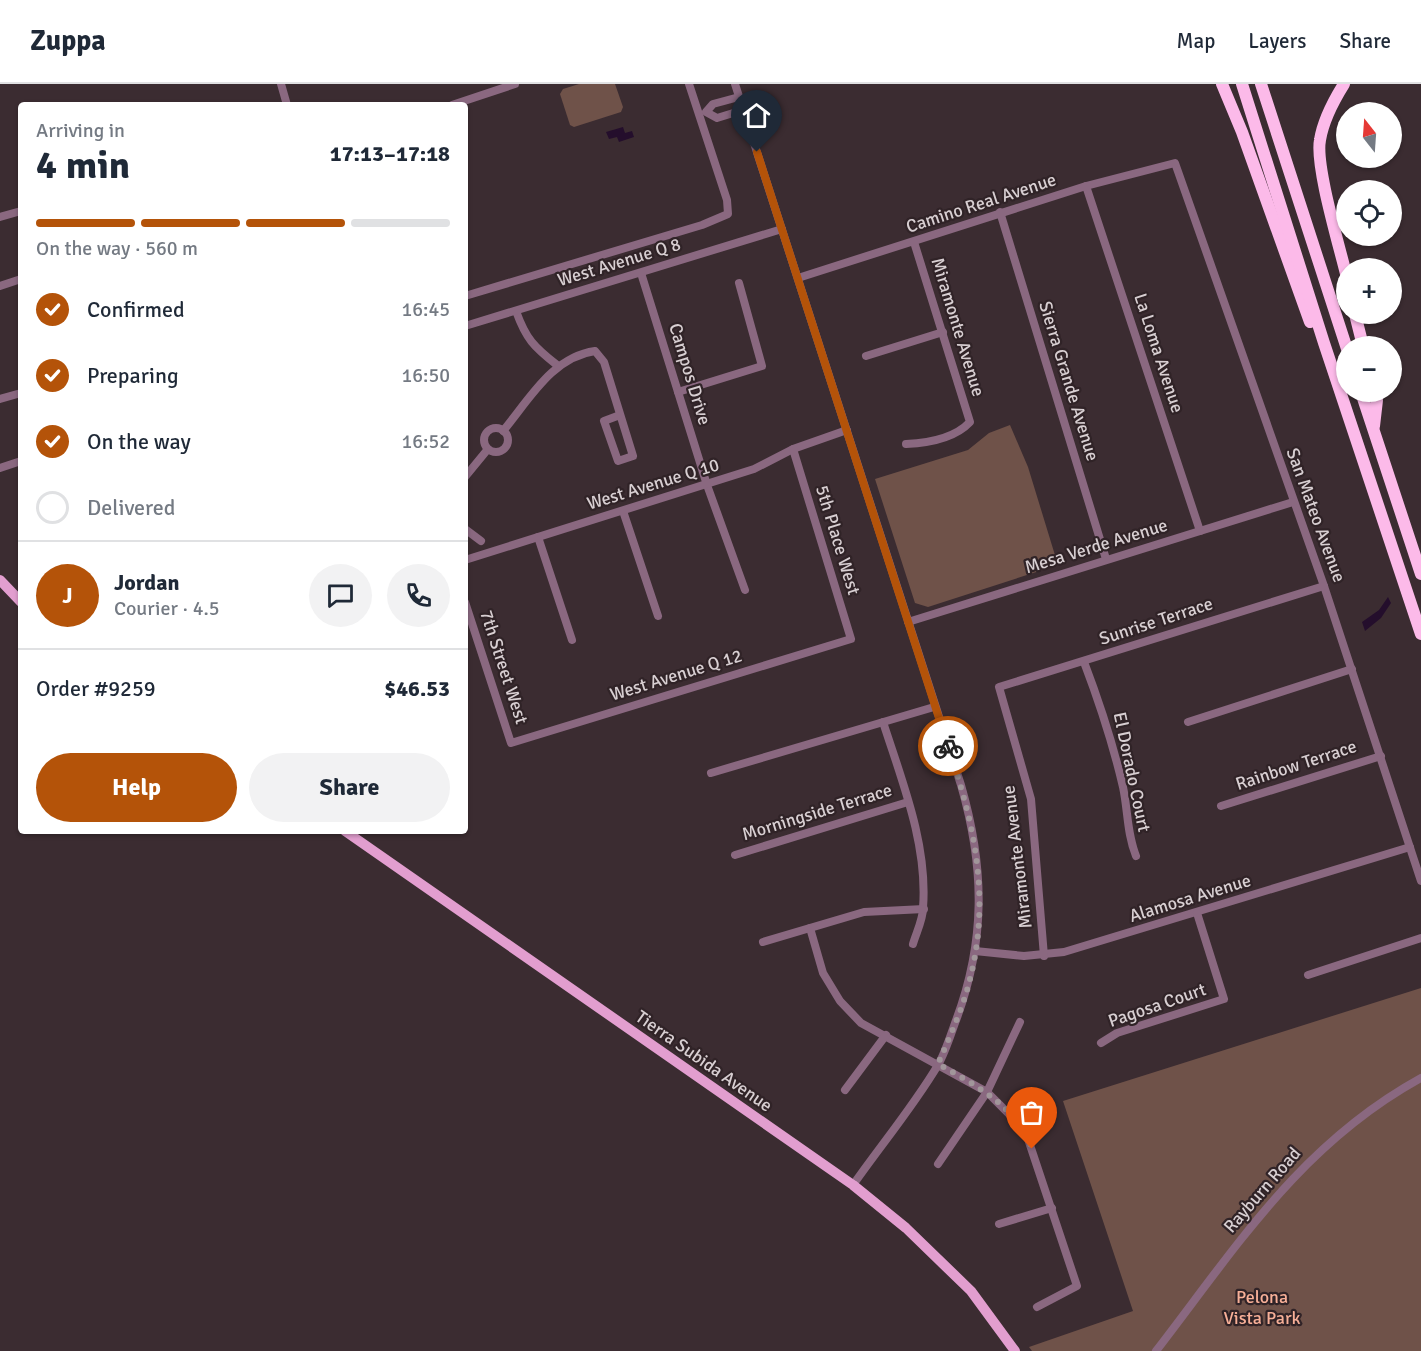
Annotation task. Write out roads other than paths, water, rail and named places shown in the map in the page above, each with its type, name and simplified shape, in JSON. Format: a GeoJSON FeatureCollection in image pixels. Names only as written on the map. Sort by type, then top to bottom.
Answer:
{"type":"FeatureCollection","features":[{"type":"Feature","properties":{"kind":"highway"},"geometry":{"type":"LineString","coordinates":[[1222,84],[1242,132],[1308,318],[1324,343]]}},
{"type":"Feature","properties":{"kind":"highway"},"geometry":{"type":"LineString","coordinates":[[1242,84],[1324,343],[1421,634]]}},
{"type":"Feature","properties":{"kind":"highway"},"geometry":{"type":"LineString","coordinates":[[1261,84],[1343,336]]}},
{"type":"Feature","properties":{"kind":"highway"},"geometry":{"type":"LineString","coordinates":[[1342,258],[1320,161],[1319,141],[1336,97],[1344,84]]}},
{"type":"Feature","properties":{"kind":"highway"},"geometry":{"type":"LineString","coordinates":[[1364,402],[1421,574]]}},
{"type":"Feature","properties":{"kind":"highway"},"geometry":{"type":"LineString","coordinates":[[1373,430],[1377,402]]}},
{"type":"Feature","properties":{"kind":"main road"},"geometry":{"type":"LineString","coordinates":[[0,580],[18,599]]}},
{"type":"Feature","properties":{"kind":"main road","name":"Tierra Subida Avenue"},"geometry":{"type":"LineString","coordinates":[[349,834],[853,1185],[906,1228],[971,1291],[1015,1351]]}},
{"type":"Feature","properties":{"kind":"street"},"geometry":{"type":"LineString","coordinates":[[281,84],[286,102]]}},
{"type":"Feature","properties":{"kind":"street"},"geometry":{"type":"LineString","coordinates":[[461,102],[515,84]]}},
{"type":"Feature","properties":{"kind":"street"},"geometry":{"type":"LineString","coordinates":[[468,295],[702,225],[728,214],[727,200],[703,114],[689,84]]}},
{"type":"Feature","properties":{"kind":"street"},"geometry":{"type":"LineString","coordinates":[[735,84],[961,785],[976,846],[980,911],[975,951],[962,1005],[938,1064],[853,1185]]}},
{"type":"Feature","properties":{"kind":"street"},"geometry":{"type":"LineString","coordinates":[[703,114],[713,104],[739,97]]}},
{"type":"Feature","properties":{"kind":"street"},"geometry":{"type":"LineString","coordinates":[[703,114],[717,118],[743,110]]}},
{"type":"Feature","properties":{"kind":"street","name":"Camino Real Avenue"},"geometry":{"type":"LineString","coordinates":[[798,278],[914,242],[1000,212],[1086,186],[1175,163]]}},
{"type":"Feature","properties":{"kind":"street","name":"San Mateo Avenue"},"geometry":{"type":"LineString","coordinates":[[1175,163],[1324,586],[1421,881]]}},
{"type":"Feature","properties":{"kind":"street","name":"La Loma Avenue"},"geometry":{"type":"LineString","coordinates":[[1086,186],[1200,531]]}},
{"type":"Feature","properties":{"kind":"street"},"geometry":{"type":"LineString","coordinates":[[0,217],[18,212]]}},
{"type":"Feature","properties":{"kind":"street","name":"Sierra Grande Avenue"},"geometry":{"type":"LineString","coordinates":[[1000,212],[1106,559]]}},
{"type":"Feature","properties":{"kind":"street","name":"West Avenue Q 8"},"geometry":{"type":"LineString","coordinates":[[468,325],[782,229]]}},
{"type":"Feature","properties":{"kind":"street","name":"Miramonte Avenue"},"geometry":{"type":"LineString","coordinates":[[906,444],[921,443],[961,432],[970,422],[914,242]]}},
{"type":"Feature","properties":{"kind":"street","name":"Campos Drive"},"geometry":{"type":"LineString","coordinates":[[641,273],[707,485],[745,590]]}},
{"type":"Feature","properties":{"kind":"street"},"geometry":{"type":"LineString","coordinates":[[0,286],[18,280]]}},
{"type":"Feature","properties":{"kind":"street"},"geometry":{"type":"LineString","coordinates":[[678,392],[762,366],[739,284]]}},
{"type":"Feature","properties":{"kind":"street"},"geometry":{"type":"LineString","coordinates":[[516,311],[524,334],[557,365]]}},
{"type":"Feature","properties":{"kind":"street"},"geometry":{"type":"LineString","coordinates":[[866,356],[942,332]]}},
{"type":"Feature","properties":{"kind":"street"},"geometry":{"type":"LineString","coordinates":[[503,431],[557,365],[578,353],[595,351],[604,363],[633,456],[618,461],[604,421],[620,416]]}},
{"type":"Feature","properties":{"kind":"street"},"geometry":{"type":"LineString","coordinates":[[0,399],[18,394]]}},
{"type":"Feature","properties":{"kind":"street"},"geometry":{"type":"LineString","coordinates":[[492,429],[503,431],[507,437],[505,447],[495,452],[488,449],[484,444],[486,434],[492,429]]}},
{"type":"Feature","properties":{"kind":"street","name":"West Avenue Q 10"},"geometry":{"type":"LineString","coordinates":[[468,559],[754,469],[793,450],[847,430]]}},
{"type":"Feature","properties":{"kind":"street"},"geometry":{"type":"LineString","coordinates":[[468,473],[488,449]]}},
{"type":"Feature","properties":{"kind":"street","name":"5th Place West"},"geometry":{"type":"LineString","coordinates":[[793,450],[851,639]]}},
{"type":"Feature","properties":{"kind":"street"},"geometry":{"type":"LineString","coordinates":[[0,468],[18,462]]}},
{"type":"Feature","properties":{"kind":"street","name":"Mesa Verde Avenue"},"geometry":{"type":"LineString","coordinates":[[908,622],[1293,502]]}},
{"type":"Feature","properties":{"kind":"street"},"geometry":{"type":"LineString","coordinates":[[622,511],[658,616]]}},
{"type":"Feature","properties":{"kind":"street"},"geometry":{"type":"LineString","coordinates":[[468,532],[480,541]]}},
{"type":"Feature","properties":{"kind":"street"},"geometry":{"type":"LineString","coordinates":[[538,537],[572,640]]}},
{"type":"Feature","properties":{"kind":"street","name":"Sunrise Terrace"},"geometry":{"type":"LineString","coordinates":[[999,687],[1324,586]]}},
{"type":"Feature","properties":{"kind":"street","name":"7th Street West"},"geometry":{"type":"LineString","coordinates":[[468,611],[511,743]]}},
{"type":"Feature","properties":{"kind":"street","name":"West Avenue Q 12"},"geometry":{"type":"LineString","coordinates":[[511,743],[851,639]]}},
{"type":"Feature","properties":{"kind":"street","name":"El Dorado Court"},"geometry":{"type":"LineString","coordinates":[[1084,662],[1110,732],[1124,793],[1130,841],[1136,856]]}},
{"type":"Feature","properties":{"kind":"street"},"geometry":{"type":"LineString","coordinates":[[1188,722],[1352,669]]}},
{"type":"Feature","properties":{"kind":"street","name":"Miramonte Avenue"},"geometry":{"type":"LineString","coordinates":[[999,687],[1030,799],[1044,956]]}},
{"type":"Feature","properties":{"kind":"street"},"geometry":{"type":"LineString","coordinates":[[711,774],[934,707]]}},
{"type":"Feature","properties":{"kind":"street"},"geometry":{"type":"LineString","coordinates":[[883,722],[908,802],[921,857],[924,909],[913,944]]}},
{"type":"Feature","properties":{"kind":"street","name":"Rainbow Terrace"},"geometry":{"type":"LineString","coordinates":[[1221,806],[1381,756]]}},
{"type":"Feature","properties":{"kind":"street","name":"Morningside Terrace"},"geometry":{"type":"LineString","coordinates":[[735,855],[908,802]]}},
{"type":"Feature","properties":{"kind":"street","name":"Alamosa Avenue"},"geometry":{"type":"LineString","coordinates":[[975,951],[1044,956],[1108,940],[1410,847]]}},
{"type":"Feature","properties":{"kind":"street"},"geometry":{"type":"LineString","coordinates":[[763,942],[864,912],[924,909]]}},
{"type":"Feature","properties":{"kind":"street","name":"Pagosa Court"},"geometry":{"type":"LineString","coordinates":[[1101,1043],[1117,1033],[1224,999],[1197,913]]}},
{"type":"Feature","properties":{"kind":"street"},"geometry":{"type":"LineString","coordinates":[[810,928],[823,974],[840,1001],[861,1023],[987,1092],[1025,1130],[1077,1286],[1037,1307]]}},
{"type":"Feature","properties":{"kind":"street"},"geometry":{"type":"LineString","coordinates":[[1308,975],[1421,938]]}},
{"type":"Feature","properties":{"kind":"street"},"geometry":{"type":"LineString","coordinates":[[938,1164],[987,1092],[1020,1022]]}},
{"type":"Feature","properties":{"kind":"street"},"geometry":{"type":"LineString","coordinates":[[845,1090],[886,1035]]}},
{"type":"Feature","properties":{"kind":"street","name":"Rayburn Road"},"geometry":{"type":"LineString","coordinates":[[1156,1351],[1259,1214],[1286,1183],[1350,1125],[1421,1078]]}},
{"type":"Feature","properties":{"kind":"street"},"geometry":{"type":"LineString","coordinates":[[999,1224],[1052,1208]]}},
{"type":"Feature","properties":{"kind":"park label","name":"Pelona Vista Park"},"geometry":{"type":"Point","coordinates":[1262,1307]}}]}
